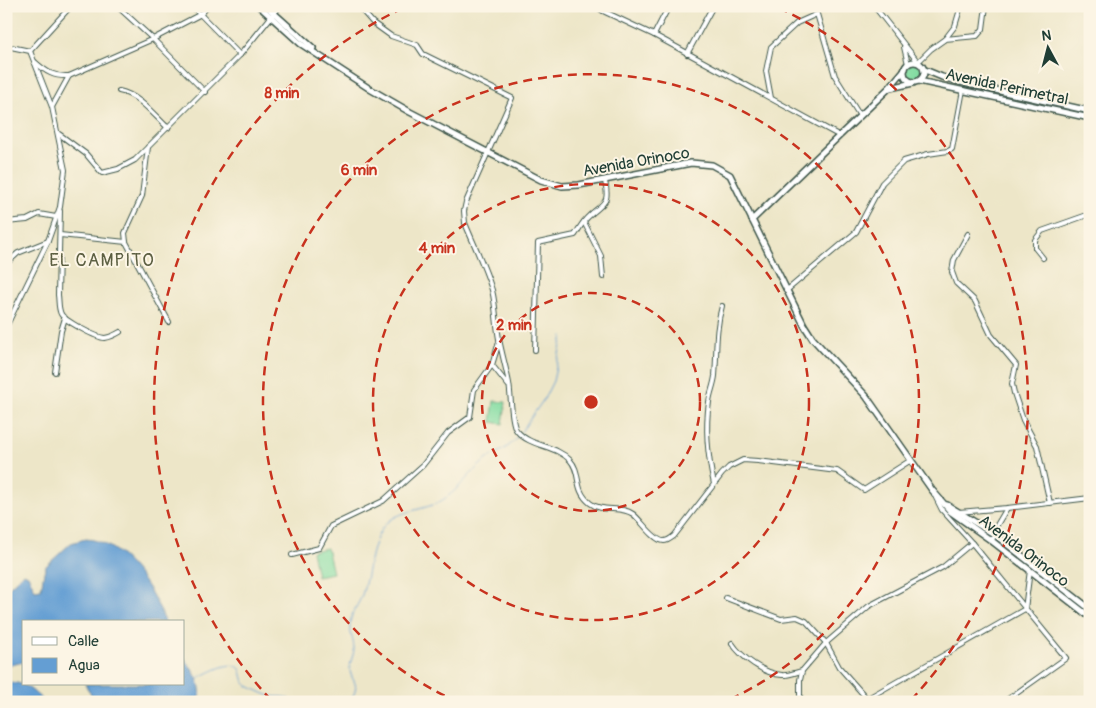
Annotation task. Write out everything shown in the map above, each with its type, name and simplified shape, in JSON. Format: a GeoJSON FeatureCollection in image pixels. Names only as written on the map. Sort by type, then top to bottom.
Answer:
{"type":"FeatureCollection","features":[{"type":"Feature","properties":{"kind":"main road","name":"Avenida Orinoco"},"geometry":{"type":"LineString","coordinates":[[258,6],[272,16],[301,44],[370,89],[488,153],[552,184],[562,186],[579,185],[692,163],[712,165],[730,175],[786,291],[813,339],[866,396],[932,490],[951,512],[992,541],[1090,618]]}},
{"type":"Feature","properties":{"kind":"main road","name":"Avenida Orinoco"},"geometry":{"type":"LineString","coordinates":[[266,6],[272,16]]}},
{"type":"Feature","properties":{"kind":"main road"},"geometry":{"type":"LineString","coordinates":[[752,220],[889,88],[906,66],[913,62],[923,65],[925,74],[917,82],[889,88]]}},
{"type":"Feature","properties":{"kind":"main road"},"geometry":{"type":"LineString","coordinates":[[906,66],[906,79],[917,82]]}},
{"type":"Feature","properties":{"kind":"main road","name":"Avenida Perimetral"},"geometry":{"type":"LineString","coordinates":[[925,70],[960,82],[1090,111]]}},
{"type":"Feature","properties":{"kind":"main road","name":"Avenida Perimetral"},"geometry":{"type":"LineString","coordinates":[[917,82],[964,90],[1090,118]]}},
{"type":"Feature","properties":{"kind":"main road","name":"Avenida Orinoco"},"geometry":{"type":"LineString","coordinates":[[943,503],[994,534],[1090,609]]}},
{"type":"Feature","properties":{"kind":"street"},"geometry":{"type":"LineString","coordinates":[[30,51],[71,6]]}},
{"type":"Feature","properties":{"kind":"street"},"geometry":{"type":"LineString","coordinates":[[118,6],[205,92]]}},
{"type":"Feature","properties":{"kind":"street"},"geometry":{"type":"LineString","coordinates":[[192,6],[240,55]]}},
{"type":"Feature","properties":{"kind":"street"},"geometry":{"type":"LineString","coordinates":[[35,62],[47,72],[59,77],[69,76],[153,39],[201,14],[208,6]]}},
{"type":"Feature","properties":{"kind":"street"},"geometry":{"type":"LineString","coordinates":[[59,134],[86,154],[102,174],[118,169],[135,160],[240,55],[280,6]]}},
{"type":"Feature","properties":{"kind":"street"},"geometry":{"type":"LineString","coordinates":[[358,6],[373,23],[391,36],[417,45],[423,54],[512,98],[464,211],[465,223],[492,290],[499,340],[510,387],[514,426],[518,432],[542,447],[561,453],[569,459],[574,466],[582,496],[588,502],[595,507],[632,513],[662,541],[667,541],[674,536],[729,467],[743,460],[837,471],[864,490],[911,460]]}},
{"type":"Feature","properties":{"kind":"street"},"geometry":{"type":"LineString","coordinates":[[596,6],[654,35],[840,136]]}},
{"type":"Feature","properties":{"kind":"street"},"geometry":{"type":"LineString","coordinates":[[603,11],[606,6]]}},
{"type":"Feature","properties":{"kind":"street"},"geometry":{"type":"LineString","coordinates":[[654,35],[669,6]]}},
{"type":"Feature","properties":{"kind":"street"},"geometry":{"type":"LineString","coordinates":[[687,54],[713,6]]}},
{"type":"Feature","properties":{"kind":"street"},"geometry":{"type":"LineString","coordinates":[[874,6],[918,62],[945,39],[955,26],[961,6]]}},
{"type":"Feature","properties":{"kind":"street"},"geometry":{"type":"LineString","coordinates":[[945,39],[977,36],[983,29],[986,6]]}},
{"type":"Feature","properties":{"kind":"street"},"geometry":{"type":"LineString","coordinates":[[771,98],[766,71],[770,47],[797,23],[816,14],[835,76],[860,116]]}},
{"type":"Feature","properties":{"kind":"street"},"geometry":{"type":"LineString","coordinates":[[903,45],[906,66]]}},
{"type":"Feature","properties":{"kind":"street"},"geometry":{"type":"LineString","coordinates":[[6,46],[30,51]]}},
{"type":"Feature","properties":{"kind":"street"},"geometry":{"type":"LineString","coordinates":[[30,51],[52,107],[65,170],[60,207],[58,268],[61,315],[103,338],[111,337],[120,332]]}},
{"type":"Feature","properties":{"kind":"street"},"geometry":{"type":"LineString","coordinates":[[52,107],[69,76]]}},
{"type":"Feature","properties":{"kind":"street"},"geometry":{"type":"LineString","coordinates":[[786,291],[856,232],[882,183],[904,161],[952,149],[964,90]]}},
{"type":"Feature","properties":{"kind":"street"},"geometry":{"type":"LineString","coordinates":[[119,91],[129,93],[136,98],[168,128]]}},
{"type":"Feature","properties":{"kind":"street"},"geometry":{"type":"LineString","coordinates":[[148,147],[142,196],[125,233],[126,242],[169,322]]}},
{"type":"Feature","properties":{"kind":"street"},"geometry":{"type":"LineString","coordinates":[[535,350],[538,243],[575,235],[588,217],[604,205],[607,192],[605,181]]}},
{"type":"Feature","properties":{"kind":"street"},"geometry":{"type":"LineString","coordinates":[[6,327],[48,241],[60,207]]}},
{"type":"Feature","properties":{"kind":"street"},"geometry":{"type":"LineString","coordinates":[[6,222],[27,220],[39,214],[56,217]]}},
{"type":"Feature","properties":{"kind":"street"},"geometry":{"type":"LineString","coordinates":[[1043,258],[1035,248],[1035,240],[1042,231],[1090,214]]}},
{"type":"Feature","properties":{"kind":"street"},"geometry":{"type":"LineString","coordinates":[[584,222],[601,256],[603,277]]}},
{"type":"Feature","properties":{"kind":"street"},"geometry":{"type":"LineString","coordinates":[[968,234],[954,260],[952,272],[956,282],[975,301],[991,334],[1016,365],[1012,384],[1014,393],[1023,420],[1038,446],[1050,503]]}},
{"type":"Feature","properties":{"kind":"street"},"geometry":{"type":"LineString","coordinates":[[60,235],[126,242]]}},
{"type":"Feature","properties":{"kind":"street"},"geometry":{"type":"LineString","coordinates":[[6,264],[18,254],[48,241]]}},
{"type":"Feature","properties":{"kind":"street"},"geometry":{"type":"LineString","coordinates":[[714,484],[710,468],[707,421],[709,400],[715,379],[717,320],[722,306]]}},
{"type":"Feature","properties":{"kind":"street"},"geometry":{"type":"LineString","coordinates":[[55,372],[61,331],[65,318]]}},
{"type":"Feature","properties":{"kind":"street"},"geometry":{"type":"LineString","coordinates":[[292,555],[319,548],[331,526],[384,501],[423,465],[448,433],[470,418],[474,390],[492,365],[499,340]]}},
{"type":"Feature","properties":{"kind":"street"},"geometry":{"type":"LineString","coordinates":[[492,365],[510,387]]}},
{"type":"Feature","properties":{"kind":"street"},"geometry":{"type":"LineString","coordinates":[[932,490],[942,510],[972,543],[1066,658],[1004,702]]}},
{"type":"Feature","properties":{"kind":"street"},"geometry":{"type":"LineString","coordinates":[[951,512],[1007,508],[1090,498]]}},
{"type":"Feature","properties":{"kind":"street"},"geometry":{"type":"LineString","coordinates":[[992,541],[997,525],[1007,508]]}},
{"type":"Feature","properties":{"kind":"street"},"geometry":{"type":"LineString","coordinates":[[802,702],[800,688],[802,671],[826,643],[869,606],[943,567],[972,543]]}},
{"type":"Feature","properties":{"kind":"street"},"geometry":{"type":"LineString","coordinates":[[1025,609],[1030,570]]}},
{"type":"Feature","properties":{"kind":"street"},"geometry":{"type":"LineString","coordinates":[[726,598],[781,619],[797,617],[806,621],[826,643],[840,667],[869,700],[1025,609]]}},
{"type":"Feature","properties":{"kind":"street"},"geometry":{"type":"LineString","coordinates":[[732,643],[740,655],[763,669],[782,676],[802,671]]}},
{"type":"Feature","properties":{"kind":"green space"},"geometry":{"type":"Polygon","coordinates":[[[914,63],[922,71],[914,79],[906,71],[914,63]]]}},
{"type":"Feature","properties":{"kind":"green space"},"geometry":{"type":"Polygon","coordinates":[[[494,401],[506,402],[503,424],[491,422],[494,401]]]}},
{"type":"Feature","properties":{"kind":"green space"},"geometry":{"type":"Polygon","coordinates":[[[327,548],[333,573],[317,576],[312,551],[327,548]]]}},
{"type":"Feature","properties":{"kind":"water"},"geometry":{"type":"Polygon","coordinates":[[[85,539],[98,541],[123,557],[144,582],[164,620],[22,620],[22,662],[6,666],[6,590],[24,573],[28,575],[35,590],[41,589],[46,566],[71,543],[85,539]]]}},
{"type":"Feature","properties":{"kind":"water"},"geometry":{"type":"Polygon","coordinates":[[[185,660],[194,673],[200,690],[199,702],[91,702],[91,695],[86,686],[185,686],[185,660]]]}},
{"type":"Feature","properties":{"kind":"water"},"geometry":{"type":"Polygon","coordinates":[[[6,682],[13,682],[31,690],[45,702],[6,702],[6,682]]]}},
{"type":"Feature","properties":{"kind":"waterway"},"geometry":{"type":"LineString","coordinates":[[521,432],[544,399],[553,381],[563,336]]}},
{"type":"Feature","properties":{"kind":"waterway"},"geometry":{"type":"LineString","coordinates":[[349,702],[356,686],[350,672],[354,649],[350,623],[353,612],[362,595],[372,554],[381,530],[393,518],[401,514],[434,505],[441,501],[457,489],[480,465],[510,445],[519,436]]}},
{"type":"Feature","properties":{"kind":"waterway"},"geometry":{"type":"LineString","coordinates":[[196,679],[221,667],[236,666],[240,669],[243,680],[248,686],[269,696],[287,698],[292,702]]}},
{"type":"Feature","properties":{"kind":"district","name":"EL CAMPITO"},"geometry":{"type":"Point","coordinates":[102,260]}}]}
